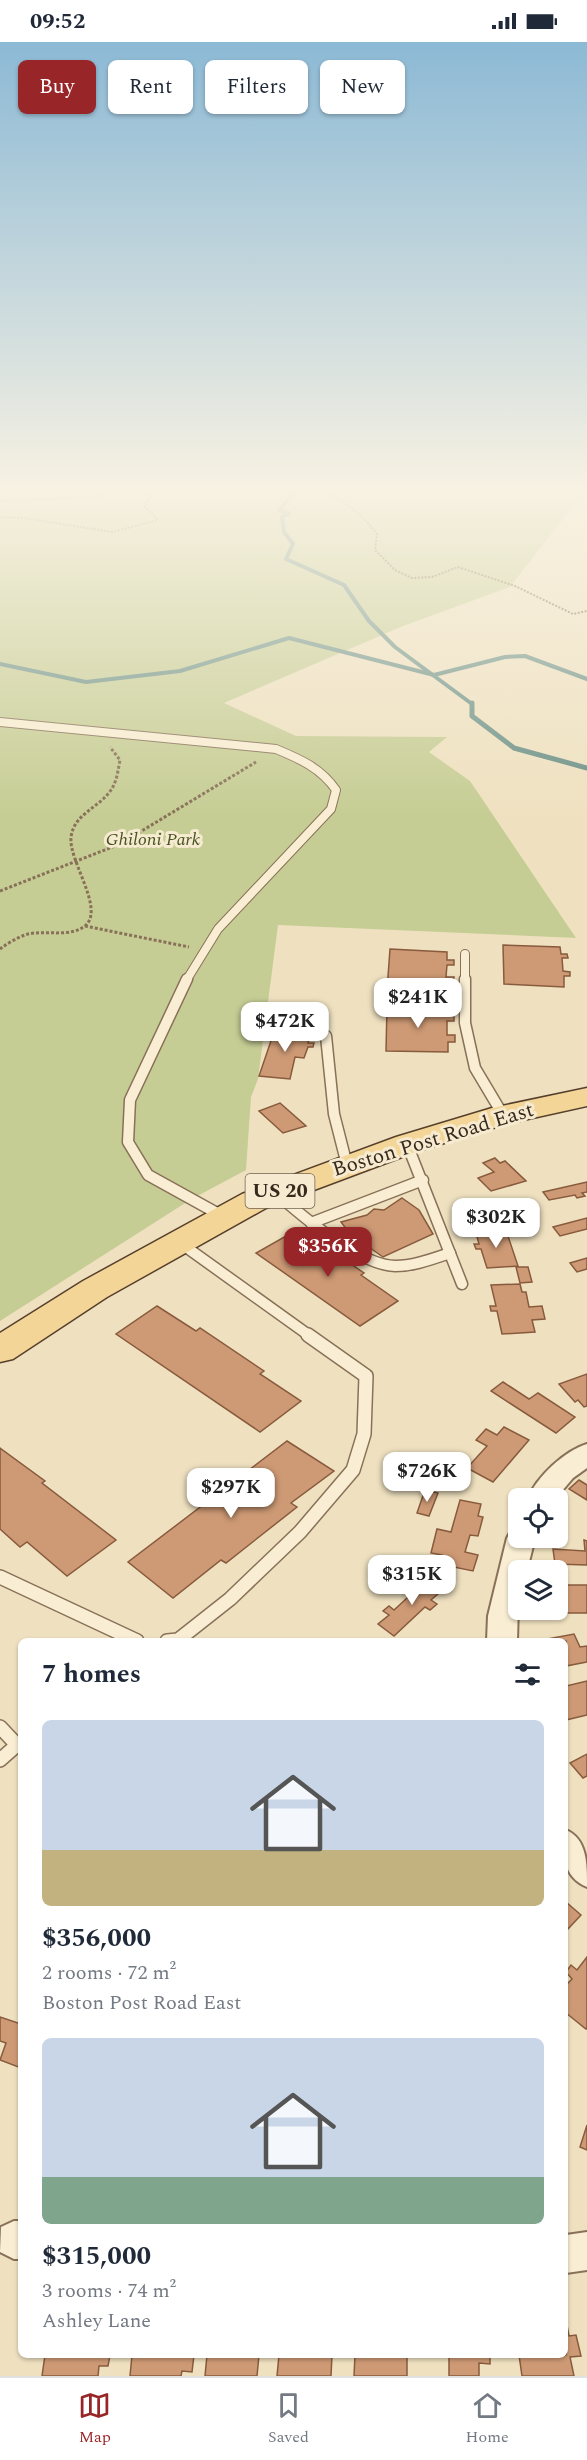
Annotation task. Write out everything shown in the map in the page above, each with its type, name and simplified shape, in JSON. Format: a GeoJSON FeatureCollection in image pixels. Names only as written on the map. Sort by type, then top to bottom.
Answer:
{"type":"FeatureCollection","features":[{"type":"Feature","properties":{"kind":"main road","name":"Boston Post Road East"},"geometry":{"type":"LineString","coordinates":[[0,1350],[87,1294],[225,1217],[276,1193],[407,1144],[503,1115],[587,1097]]}},
{"type":"Feature","properties":{"kind":"street"},"geometry":{"type":"LineString","coordinates":[[550,1488],[564,1472],[587,1454]]}},
{"type":"Feature","properties":{"kind":"street"},"geometry":{"type":"LineString","coordinates":[[502,1638],[502,1616],[519,1548]]}},
{"type":"Feature","properties":{"kind":"street"},"geometry":{"type":"LineString","coordinates":[[568,1847],[587,1872]]}},
{"type":"Feature","properties":{"kind":"street"},"geometry":{"type":"LineString","coordinates":[[568,2254],[587,2251]]}},
{"type":"Feature","properties":{"kind":"lane"},"geometry":{"type":"LineString","coordinates":[[0,722],[276,749],[310,763],[328,775],[336,790],[331,808],[218,929],[204,950],[188,977],[130,1100],[128,1142],[148,1174],[225,1217]]}},
{"type":"Feature","properties":{"kind":"lane"},"geometry":{"type":"LineString","coordinates":[[465,954],[465,1023],[475,1068],[503,1115]]}},
{"type":"Feature","properties":{"kind":"lane"},"geometry":{"type":"LineString","coordinates":[[326,1036],[334,1114],[347,1165]]}},
{"type":"Feature","properties":{"kind":"lane"},"geometry":{"type":"LineString","coordinates":[[407,1144],[462,1284]]}},
{"type":"Feature","properties":{"kind":"lane"},"geometry":{"type":"LineString","coordinates":[[311,1223],[423,1180]]}},
{"type":"Feature","properties":{"kind":"lane"},"geometry":{"type":"LineString","coordinates":[[276,1193],[311,1223],[372,1259],[387,1265],[416,1264],[450,1253]]}},
{"type":"Feature","properties":{"kind":"lane"},"geometry":{"type":"LineString","coordinates":[[179,1242],[366,1376],[364,1434],[353,1470],[300,1532],[230,1599],[180,1638]]}},
{"type":"Feature","properties":{"kind":"lane"},"geometry":{"type":"LineString","coordinates":[[0,1577],[131,1638]]}},
{"type":"Feature","properties":{"kind":"lane"},"geometry":{"type":"LineString","coordinates":[[0,1727],[17,1745],[0,1760]]}},
{"type":"Feature","properties":{"kind":"path"},"geometry":{"type":"LineString","coordinates":[[538,597],[573,614],[587,611]]}},
{"type":"Feature","properties":{"kind":"path"},"geometry":{"type":"LineString","coordinates":[[0,949],[27,935],[70,931],[84,926],[90,920],[93,904],[71,857],[71,837],[77,819],[107,796],[116,781],[120,760],[99,739],[109,733]]}},
{"type":"Feature","properties":{"kind":"path"},"geometry":{"type":"LineString","coordinates":[[0,891],[74,864],[120,844],[276,749]]}},
{"type":"Feature","properties":{"kind":"path"},"geometry":{"type":"LineString","coordinates":[[84,926],[204,950]]}},
{"type":"Feature","properties":{"kind":"green space","name":"Ghiloni Park"},"geometry":{"type":"Polygon","coordinates":[[[0,597],[483,597],[403,626],[224,703],[296,736],[447,737],[429,752],[470,781],[576,938],[278,925],[258,1079],[251,1097],[246,1170],[190,1200],[0,1321],[0,597]]]}},
{"type":"Feature","properties":{"kind":"building"},"geometry":{"type":"Polygon","coordinates":[[[503,945],[560,947],[561,954],[567,954],[568,958],[562,958],[563,971],[570,972],[570,976],[564,976],[564,987],[504,984],[503,945]]]}},
{"type":"Feature","properties":{"kind":"building"},"geometry":{"type":"Polygon","coordinates":[[[390,949],[447,952],[447,960],[454,960],[454,965],[447,965],[446,977],[454,977],[453,982],[447,982],[446,993],[387,990],[390,949]]]}},
{"type":"Feature","properties":{"kind":"building"},"geometry":{"type":"Polygon","coordinates":[[[387,1006],[447,1008],[447,1016],[454,1016],[454,1021],[447,1021],[447,1035],[455,1035],[455,1042],[448,1042],[448,1052],[386,1051],[387,1006]]]}},
{"type":"Feature","properties":{"kind":"building"},"geometry":{"type":"Polygon","coordinates":[[[275,1029],[311,1033],[308,1043],[314,1043],[313,1047],[308,1047],[304,1058],[295,1057],[290,1079],[259,1076],[275,1029]]]}},
{"type":"Feature","properties":{"kind":"building"},"geometry":{"type":"Polygon","coordinates":[[[280,1103],[306,1126],[283,1133],[259,1111],[280,1103]]]}},
{"type":"Feature","properties":{"kind":"building"},"geometry":{"type":"Polygon","coordinates":[[[495,1158],[500,1163],[505,1161],[526,1181],[491,1191],[478,1178],[494,1172],[483,1163],[495,1158]]]}},
{"type":"Feature","properties":{"kind":"building"},"geometry":{"type":"Polygon","coordinates":[[[587,1182],[587,1192],[582,1193],[585,1196],[577,1198],[575,1195],[549,1200],[543,1192],[587,1182]]]}},
{"type":"Feature","properties":{"kind":"building"},"geometry":{"type":"Polygon","coordinates":[[[402,1198],[419,1210],[433,1234],[383,1257],[350,1234],[341,1222],[367,1215],[374,1209],[384,1210],[402,1198]]]}},
{"type":"Feature","properties":{"kind":"building"},"geometry":{"type":"Polygon","coordinates":[[[587,1218],[587,1229],[560,1236],[553,1227],[587,1218]]]}},
{"type":"Feature","properties":{"kind":"building"},"geometry":{"type":"Polygon","coordinates":[[[506,1230],[518,1266],[487,1268],[481,1249],[476,1249],[474,1244],[479,1244],[476,1233],[506,1230]]]}},
{"type":"Feature","properties":{"kind":"building"},"geometry":{"type":"Polygon","coordinates":[[[295,1231],[330,1256],[335,1253],[398,1301],[360,1326],[256,1253],[295,1231]]]}},
{"type":"Feature","properties":{"kind":"building"},"geometry":{"type":"Polygon","coordinates":[[[587,1258],[587,1269],[577,1272],[570,1263],[587,1258]]]}},
{"type":"Feature","properties":{"kind":"building"},"geometry":{"type":"Polygon","coordinates":[[[516,1267],[528,1267],[532,1282],[520,1283],[516,1267]]]}},
{"type":"Feature","properties":{"kind":"building"},"geometry":{"type":"Polygon","coordinates":[[[520,1284],[522,1292],[526,1292],[529,1307],[542,1306],[545,1319],[532,1320],[535,1332],[502,1334],[497,1311],[491,1311],[490,1306],[496,1306],[491,1285],[520,1284]]]}},
{"type":"Feature","properties":{"kind":"building"},"geometry":{"type":"Polygon","coordinates":[[[157,1306],[196,1331],[200,1328],[264,1371],[260,1374],[301,1401],[260,1432],[116,1334],[157,1306]]]}},
{"type":"Feature","properties":{"kind":"building"},"geometry":{"type":"Polygon","coordinates":[[[587,1374],[587,1406],[584,1407],[578,1400],[575,1402],[559,1384],[587,1374]]]}},
{"type":"Feature","properties":{"kind":"building"},"geometry":{"type":"Polygon","coordinates":[[[503,1382],[529,1399],[538,1393],[575,1417],[556,1433],[491,1391],[503,1382]]]}},
{"type":"Feature","properties":{"kind":"building"},"geometry":{"type":"Polygon","coordinates":[[[504,1427],[529,1440],[493,1482],[467,1468],[487,1446],[476,1440],[486,1429],[497,1435],[504,1427]]]}},
{"type":"Feature","properties":{"kind":"building"},"geometry":{"type":"Polygon","coordinates":[[[287,1441],[334,1471],[291,1503],[297,1507],[226,1563],[221,1560],[173,1598],[128,1562],[287,1441]]]}},
{"type":"Feature","properties":{"kind":"building"},"geometry":{"type":"Polygon","coordinates":[[[0,1448],[45,1481],[42,1483],[116,1540],[67,1576],[27,1542],[20,1547],[0,1529],[0,1448]]]}},
{"type":"Feature","properties":{"kind":"building"},"geometry":{"type":"Polygon","coordinates":[[[579,1480],[587,1485],[587,1500],[569,1489],[579,1480]]]}},
{"type":"Feature","properties":{"kind":"building"},"geometry":{"type":"Polygon","coordinates":[[[425,1490],[438,1493],[429,1516],[417,1513],[425,1490]]]}},
{"type":"Feature","properties":{"kind":"building"},"geometry":{"type":"Polygon","coordinates":[[[460,1500],[481,1504],[478,1516],[483,1517],[478,1536],[470,1535],[465,1552],[478,1555],[473,1571],[439,1564],[442,1555],[431,1553],[437,1529],[451,1532],[460,1500]]]}},
{"type":"Feature","properties":{"kind":"building"},"geometry":{"type":"Polygon","coordinates":[[[584,1540],[587,1541],[587,1565],[568,1564],[568,1560],[554,1560],[553,1549],[585,1551],[584,1540]]]}},
{"type":"Feature","properties":{"kind":"building"},"geometry":{"type":"Polygon","coordinates":[[[431,1576],[446,1587],[431,1600],[437,1604],[430,1610],[425,1607],[394,1636],[378,1624],[389,1615],[383,1611],[389,1606],[394,1610],[431,1576]]]}},
{"type":"Feature","properties":{"kind":"building"},"geometry":{"type":"Polygon","coordinates":[[[568,1585],[587,1585],[587,1613],[568,1613],[568,1585]]]}},
{"type":"Feature","properties":{"kind":"building"},"geometry":{"type":"Polygon","coordinates":[[[574,1634],[580,1647],[587,1646],[587,1662],[568,1666],[568,1638],[553,1638],[574,1634]]]}},
{"type":"Feature","properties":{"kind":"building"},"geometry":{"type":"Polygon","coordinates":[[[587,1681],[587,1715],[568,1720],[568,1686],[587,1681]]]}},
{"type":"Feature","properties":{"kind":"building"},"geometry":{"type":"Polygon","coordinates":[[[587,1754],[587,1776],[583,1778],[570,1763],[587,1754]]]}},
{"type":"Feature","properties":{"kind":"building"},"geometry":{"type":"Polygon","coordinates":[[[568,1904],[581,1915],[568,1929],[568,1904]]]}},
{"type":"Feature","properties":{"kind":"building"},"geometry":{"type":"Polygon","coordinates":[[[587,1957],[586,2029],[568,2015],[568,1983],[572,1979],[568,1974],[568,1969],[571,1965],[577,1970],[587,1957]]]}},
{"type":"Feature","properties":{"kind":"building"},"geometry":{"type":"Polygon","coordinates":[[[0,2017],[18,2023],[18,2067],[0,2060],[6,2043],[0,2041],[0,2017]]]}},
{"type":"Feature","properties":{"kind":"building"},"geometry":{"type":"Polygon","coordinates":[[[587,2125],[587,2150],[580,2147],[587,2125]]]}},
{"type":"Feature","properties":{"kind":"building"},"geometry":{"type":"Polygon","coordinates":[[[568,2331],[569,2336],[576,2335],[581,2356],[570,2357],[574,2376],[522,2376],[519,2358],[568,2358],[568,2331]]]}},
{"type":"Feature","properties":{"kind":"building"},"geometry":{"type":"Polygon","coordinates":[[[45,2358],[109,2358],[108,2366],[99,2366],[98,2376],[42,2376],[45,2358]]]}},
{"type":"Feature","properties":{"kind":"building"},"geometry":{"type":"Polygon","coordinates":[[[132,2358],[194,2358],[192,2372],[182,2371],[181,2376],[130,2376],[132,2358]]]}},
{"type":"Feature","properties":{"kind":"building"},"geometry":{"type":"Polygon","coordinates":[[[207,2358],[259,2358],[257,2376],[205,2376],[207,2358]]]}},
{"type":"Feature","properties":{"kind":"building"},"geometry":{"type":"Polygon","coordinates":[[[279,2358],[332,2358],[331,2376],[277,2376],[279,2358]]]}},
{"type":"Feature","properties":{"kind":"building"},"geometry":{"type":"Polygon","coordinates":[[[355,2358],[407,2358],[407,2376],[354,2376],[355,2358]]]}},
{"type":"Feature","properties":{"kind":"building"},"geometry":{"type":"Polygon","coordinates":[[[449,2358],[490,2358],[490,2364],[479,2363],[479,2376],[449,2376],[449,2358]]]}},
{"type":"Feature","properties":{"kind":"waterway"},"geometry":{"type":"LineString","coordinates":[[352,597],[369,621],[395,647],[432,675]]}},
{"type":"Feature","properties":{"kind":"waterway"},"geometry":{"type":"LineString","coordinates":[[0,664],[86,682],[180,671],[289,638],[432,675]]}},
{"type":"Feature","properties":{"kind":"waterway"},"geometry":{"type":"LineString","coordinates":[[432,675],[505,657],[525,656],[587,679]]}},
{"type":"Feature","properties":{"kind":"waterway"},"geometry":{"type":"LineString","coordinates":[[432,675],[472,704]]}},
{"type":"Feature","properties":{"kind":"waterway"},"geometry":{"type":"LineString","coordinates":[[472,704],[472,716],[514,748],[587,768]]}}]}
